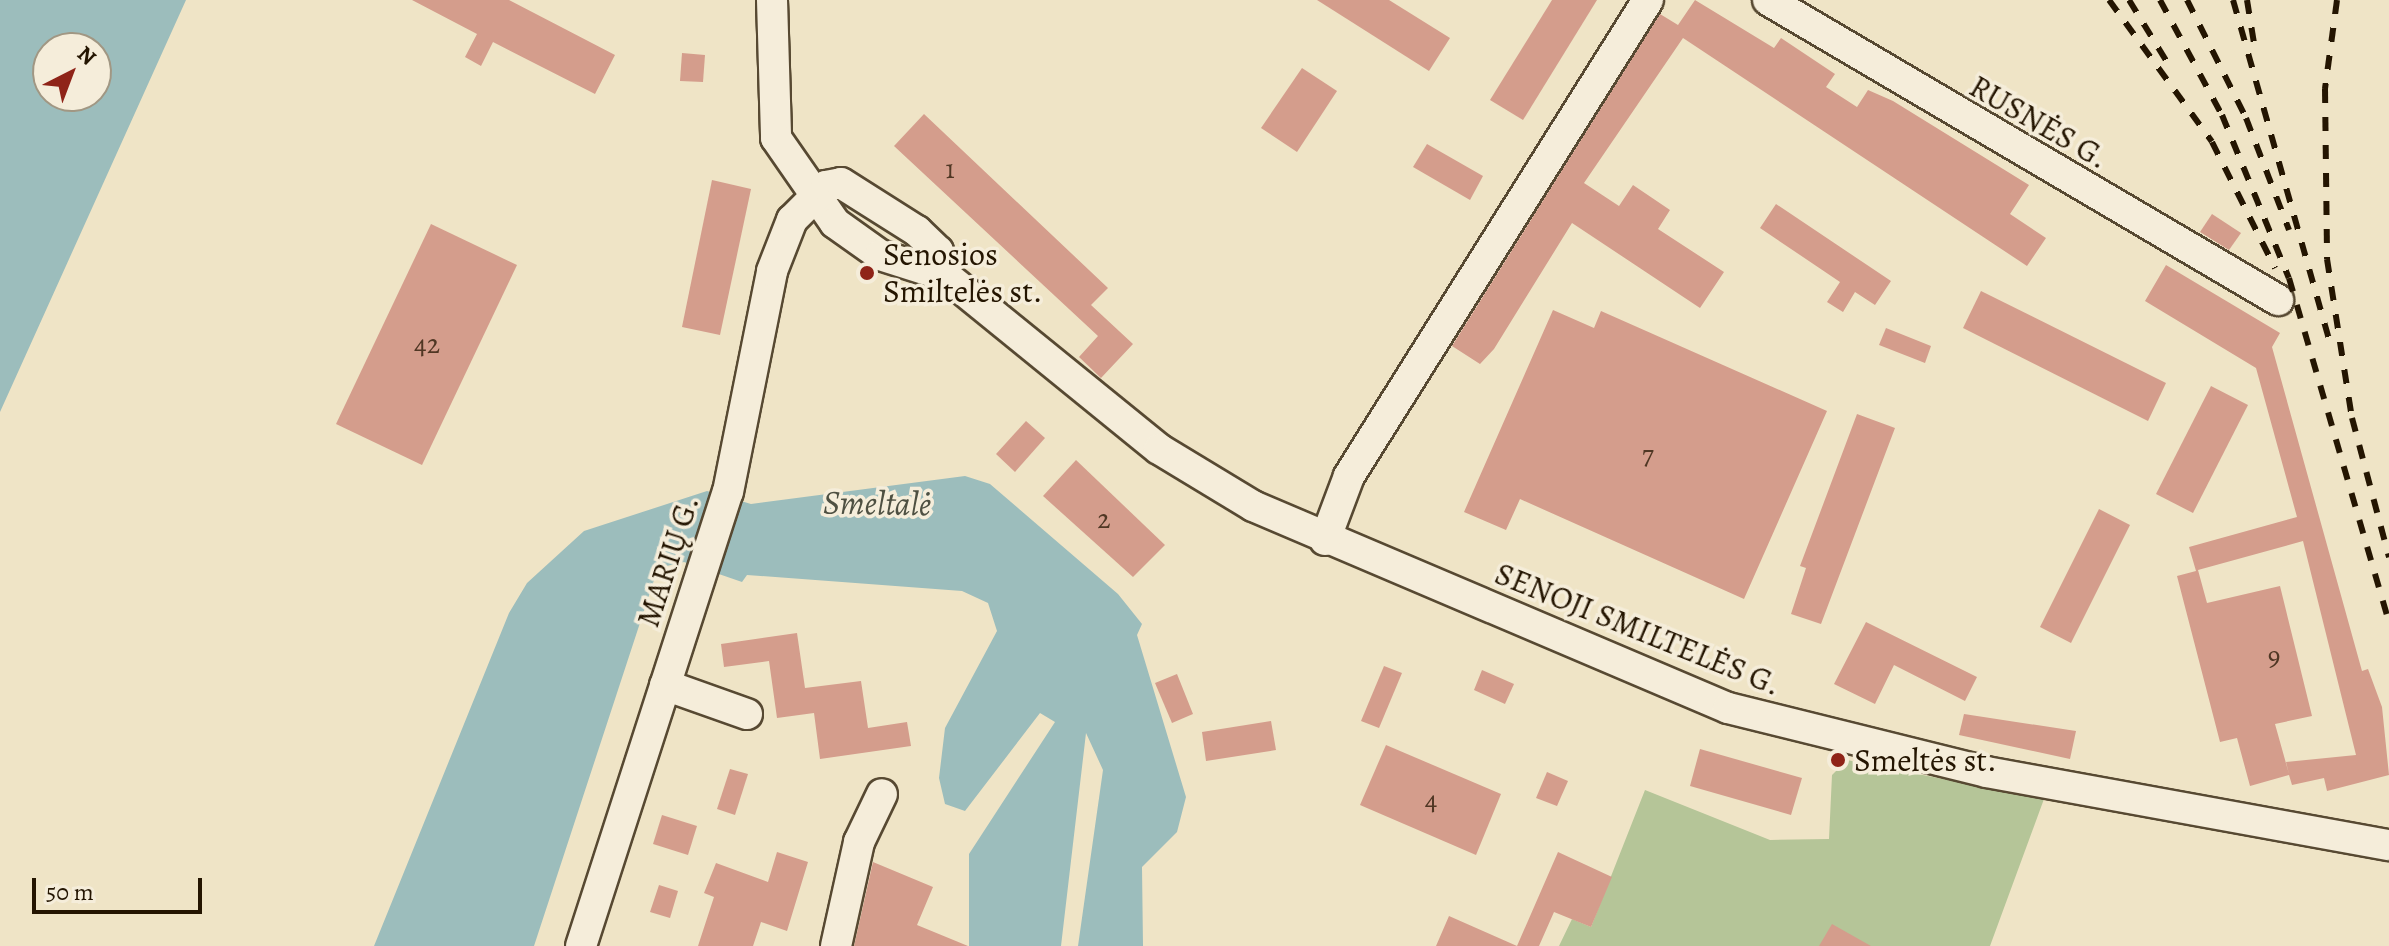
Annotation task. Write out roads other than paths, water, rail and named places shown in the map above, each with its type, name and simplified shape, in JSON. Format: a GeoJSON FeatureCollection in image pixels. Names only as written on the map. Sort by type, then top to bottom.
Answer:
{"type":"FeatureCollection","features":[{"type":"Feature","properties":{"kind":"street"},"geometry":{"type":"LineString","coordinates":[[772,0],[776,138],[811,197]]}},
{"type":"Feature","properties":{"kind":"street"},"geometry":{"type":"LineString","coordinates":[[1325,540],[1349,476],[1648,0]]}},
{"type":"Feature","properties":{"kind":"street","name":"RUSNĖS G."},"geometry":{"type":"LineString","coordinates":[[1768,0],[2278,300]]}},
{"type":"Feature","properties":{"kind":"street","name":"SENOJI SMILTELĖS G."},"geometry":{"type":"LineString","coordinates":[[946,276],[938,251],[888,208],[841,183],[811,197],[880,255],[946,276],[1159,449],[1325,540],[1693,695],[1777,723],[1986,772],[2389,845]]}},
{"type":"Feature","properties":{"kind":"street","name":"MARIŲ G."},"geometry":{"type":"LineString","coordinates":[[581,946],[728,492],[772,271],[792,220],[811,197]]}},
{"type":"Feature","properties":{"kind":"street"},"geometry":{"type":"LineString","coordinates":[[665,685],[747,714]]}},
{"type":"Feature","properties":{"kind":"street"},"geometry":{"type":"LineString","coordinates":[[836,946],[859,842],[882,794]]}},
{"type":"Feature","properties":{"kind":"water"},"geometry":{"type":"Polygon","coordinates":[[[0,0],[186,0],[0,412],[0,0]]]}},
{"type":"Feature","properties":{"kind":"water","name":"Smeltalė"},"geometry":{"type":"Polygon","coordinates":[[[965,476],[990,484],[1118,594],[1142,624],[1137,635],[1186,797],[1177,832],[1142,867],[1143,946],[1078,946],[1103,770],[1086,733],[1061,946],[969,946],[969,854],[1055,722],[1040,713],[965,811],[945,804],[939,778],[945,728],[997,631],[988,603],[962,591],[747,575],[742,582],[684,562],[658,568],[534,946],[374,946],[509,613],[527,583],[584,531],[707,491],[751,504],[965,476]]]}},
{"type":"Feature","properties":{"kind":"railway"},"geometry":{"type":"LineString","coordinates":[[2109,0],[2212,142],[2275,268]]}},
{"type":"Feature","properties":{"kind":"railway"},"geometry":{"type":"LineString","coordinates":[[2129,0],[2167,62]]}},
{"type":"Feature","properties":{"kind":"railway"},"geometry":{"type":"LineString","coordinates":[[2160,0],[2222,115],[2289,278],[2389,622]]}},
{"type":"Feature","properties":{"kind":"railway"},"geometry":{"type":"LineString","coordinates":[[2187,0],[2246,118],[2289,230]]}},
{"type":"Feature","properties":{"kind":"railway"},"geometry":{"type":"LineString","coordinates":[[2233,0],[2332,349]]}},
{"type":"Feature","properties":{"kind":"railway"},"geometry":{"type":"LineString","coordinates":[[2247,0],[2254,43]]}},
{"type":"Feature","properties":{"kind":"railway"},"geometry":{"type":"LineString","coordinates":[[2337,0],[2325,89],[2327,259],[2352,418],[2389,557]]}},
{"type":"Feature","properties":{"kind":"place","name":"Senosios Smiltelės st."},"geometry":{"type":"Point","coordinates":[867,273]}},
{"type":"Feature","properties":{"kind":"place","name":"Smeltės st."},"geometry":{"type":"Point","coordinates":[1838,760]}}]}
